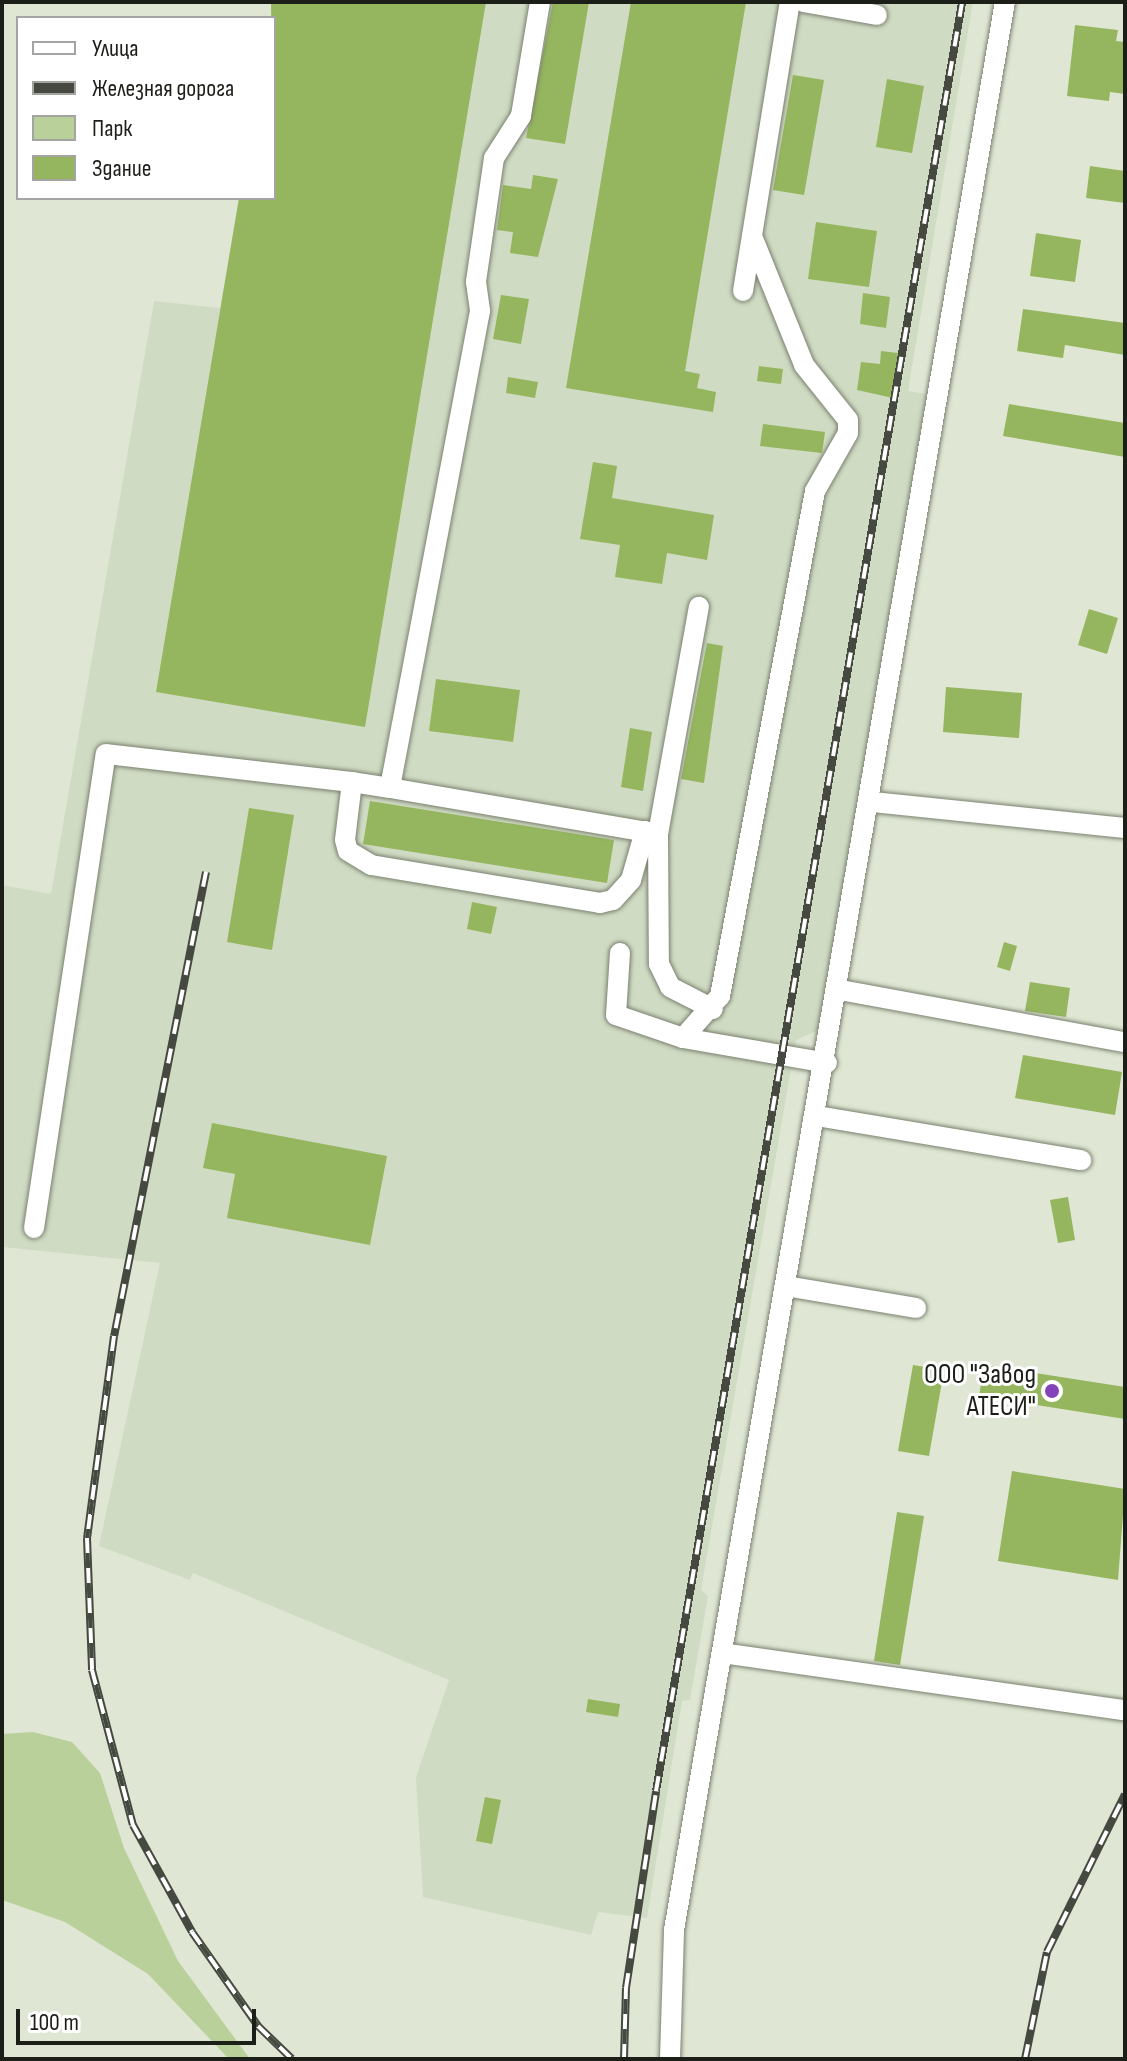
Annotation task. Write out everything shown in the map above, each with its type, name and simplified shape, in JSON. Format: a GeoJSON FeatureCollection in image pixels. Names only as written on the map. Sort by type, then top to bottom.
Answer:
{"type":"FeatureCollection","features":[{"type":"Feature","properties":{"kind":"street"},"geometry":{"type":"LineString","coordinates":[[390,788],[480,311],[476,282],[494,158],[521,116],[540,2]]}},
{"type":"Feature","properties":{"kind":"street"},"geometry":{"type":"LineString","coordinates":[[743,291],[790,2]]}},
{"type":"Feature","properties":{"kind":"street"},"geometry":{"type":"LineString","coordinates":[[803,2],[877,15]]}},
{"type":"Feature","properties":{"kind":"street"},"geometry":{"type":"LineString","coordinates":[[670,2059],[674,1930],[873,802],[1005,2]]}},
{"type":"Feature","properties":{"kind":"street"},"geometry":{"type":"LineString","coordinates":[[683,1038],[713,1009],[815,491],[848,433],[848,420],[804,365],[752,236]]}},
{"type":"Feature","properties":{"kind":"street"},"geometry":{"type":"LineString","coordinates":[[352,782],[345,840],[358,860],[544,894],[613,900],[631,880],[651,833],[699,607]]}},
{"type":"Feature","properties":{"kind":"street"},"geometry":{"type":"LineString","coordinates":[[34,1228],[106,754],[352,782],[651,833]]}},
{"type":"Feature","properties":{"kind":"street"},"geometry":{"type":"LineString","coordinates":[[873,802],[1125,828]]}},
{"type":"Feature","properties":{"kind":"street"},"geometry":{"type":"LineString","coordinates":[[651,833],[659,964],[670,987],[713,1009]]}},
{"type":"Feature","properties":{"kind":"street"},"geometry":{"type":"LineString","coordinates":[[620,953],[616,1015],[683,1038],[827,1063]]}},
{"type":"Feature","properties":{"kind":"street"},"geometry":{"type":"LineString","coordinates":[[840,990],[1124,1042]]}},
{"type":"Feature","properties":{"kind":"street"},"geometry":{"type":"LineString","coordinates":[[817,1116],[1081,1160]]}},
{"type":"Feature","properties":{"kind":"street"},"geometry":{"type":"LineString","coordinates":[[786,1286],[916,1308]]}},
{"type":"Feature","properties":{"kind":"street"},"geometry":{"type":"LineString","coordinates":[[722,1653],[1125,1710]]}},
{"type":"Feature","properties":{"kind":"shaded area"},"geometry":{"type":"Polygon","coordinates":[[[271,2],[973,2],[908,391],[927,394],[819,1030],[796,1040],[701,1590],[708,1596],[690,1700],[682,1701],[647,1918],[598,1912],[591,1935],[423,1897],[416,1777],[449,1680],[193,1573],[190,1580],[99,1546],[160,1263],[2,1247],[2,885],[51,894],[154,301],[220,308],[239,200],[276,200],[276,16],[271,16],[271,2]]]}},
{"type":"Feature","properties":{"kind":"green space"},"geometry":{"type":"Polygon","coordinates":[[[33,1732],[72,1742],[100,1773],[124,1848],[178,1961],[250,2059],[229,2059],[148,1974],[65,1922],[2,1900],[2,1734],[33,1732]]]}},
{"type":"Feature","properties":{"kind":"building"},"geometry":{"type":"Polygon","coordinates":[[[271,2],[486,2],[365,727],[156,692],[239,200],[276,200],[276,16],[271,16],[271,2]]]}},
{"type":"Feature","properties":{"kind":"building"},"geometry":{"type":"Polygon","coordinates":[[[553,2],[589,2],[565,144],[526,138],[553,2]]]}},
{"type":"Feature","properties":{"kind":"building"},"geometry":{"type":"Polygon","coordinates":[[[631,2],[746,2],[685,371],[700,374],[697,388],[716,392],[713,412],[566,388],[631,2]]]}},
{"type":"Feature","properties":{"kind":"building"},"geometry":{"type":"Polygon","coordinates":[[[1075,25],[1118,30],[1116,41],[1125,42],[1125,94],[1110,92],[1109,101],[1067,96],[1075,25]]]}},
{"type":"Feature","properties":{"kind":"building"},"geometry":{"type":"Polygon","coordinates":[[[793,75],[824,80],[804,195],[773,190],[793,75]]]}},
{"type":"Feature","properties":{"kind":"building"},"geometry":{"type":"Polygon","coordinates":[[[887,79],[924,86],[912,153],[876,147],[887,79]]]}},
{"type":"Feature","properties":{"kind":"building"},"geometry":{"type":"Polygon","coordinates":[[[1090,166],[1125,171],[1125,203],[1086,198],[1090,166]]]}},
{"type":"Feature","properties":{"kind":"building"},"geometry":{"type":"Polygon","coordinates":[[[533,175],[558,179],[538,257],[510,253],[513,232],[497,230],[503,185],[531,189],[533,175]]]}},
{"type":"Feature","properties":{"kind":"building"},"geometry":{"type":"Polygon","coordinates":[[[816,222],[877,231],[869,287],[808,279],[816,222]]]}},
{"type":"Feature","properties":{"kind":"building"},"geometry":{"type":"Polygon","coordinates":[[[1036,233],[1081,240],[1075,282],[1030,276],[1036,233]]]}},
{"type":"Feature","properties":{"kind":"building"},"geometry":{"type":"Polygon","coordinates":[[[863,293],[890,297],[886,328],[860,324],[863,293]]]}},
{"type":"Feature","properties":{"kind":"building"},"geometry":{"type":"Polygon","coordinates":[[[501,295],[529,299],[521,344],[493,339],[501,295]]]}},
{"type":"Feature","properties":{"kind":"building"},"geometry":{"type":"Polygon","coordinates":[[[1023,309],[1125,323],[1125,355],[1065,345],[1063,358],[1017,351],[1023,309]]]}},
{"type":"Feature","properties":{"kind":"building"},"geometry":{"type":"Polygon","coordinates":[[[881,351],[898,353],[893,398],[857,390],[861,362],[880,364],[881,351]]]}},
{"type":"Feature","properties":{"kind":"building"},"geometry":{"type":"Polygon","coordinates":[[[759,366],[783,369],[781,384],[757,381],[759,366]]]}},
{"type":"Feature","properties":{"kind":"building"},"geometry":{"type":"Polygon","coordinates":[[[508,377],[538,382],[535,398],[506,393],[508,377]]]}},
{"type":"Feature","properties":{"kind":"building"},"geometry":{"type":"Polygon","coordinates":[[[1009,404],[1125,423],[1125,457],[1003,436],[1009,404]]]}},
{"type":"Feature","properties":{"kind":"building"},"geometry":{"type":"Polygon","coordinates":[[[763,424],[825,432],[822,453],[760,446],[763,424]]]}},
{"type":"Feature","properties":{"kind":"building"},"geometry":{"type":"Polygon","coordinates":[[[593,462],[617,466],[612,498],[714,515],[707,560],[667,553],[662,584],[615,577],[620,545],[580,539],[593,462]]]}},
{"type":"Feature","properties":{"kind":"building"},"geometry":{"type":"Polygon","coordinates":[[[1089,609],[1118,618],[1107,654],[1078,645],[1089,609]]]}},
{"type":"Feature","properties":{"kind":"building"},"geometry":{"type":"Polygon","coordinates":[[[707,643],[723,646],[704,783],[681,779],[707,643]]]}},
{"type":"Feature","properties":{"kind":"building"},"geometry":{"type":"Polygon","coordinates":[[[436,679],[520,690],[513,742],[429,731],[436,679]]]}},
{"type":"Feature","properties":{"kind":"building"},"geometry":{"type":"Polygon","coordinates":[[[946,687],[1022,693],[1019,738],[943,732],[946,687]]]}},
{"type":"Feature","properties":{"kind":"building"},"geometry":{"type":"Polygon","coordinates":[[[630,728],[652,732],[643,791],[621,787],[630,728]]]}},
{"type":"Feature","properties":{"kind":"building"},"geometry":{"type":"Polygon","coordinates":[[[370,801],[614,840],[607,883],[363,844],[370,801]]]}},
{"type":"Feature","properties":{"kind":"building"},"geometry":{"type":"Polygon","coordinates":[[[249,808],[294,815],[272,950],[227,942],[249,808]]]}},
{"type":"Feature","properties":{"kind":"building"},"geometry":{"type":"Polygon","coordinates":[[[472,902],[497,907],[491,934],[467,929],[472,902]]]}},
{"type":"Feature","properties":{"kind":"building"},"geometry":{"type":"Polygon","coordinates":[[[1004,942],[1017,946],[1010,971],[997,967],[1004,942]]]}},
{"type":"Feature","properties":{"kind":"building"},"geometry":{"type":"Polygon","coordinates":[[[1030,982],[1070,988],[1066,1017],[1025,1011],[1030,982]]]}},
{"type":"Feature","properties":{"kind":"building"},"geometry":{"type":"Polygon","coordinates":[[[1023,1055],[1122,1072],[1115,1115],[1015,1098],[1023,1055]]]}},
{"type":"Feature","properties":{"kind":"building"},"geometry":{"type":"Polygon","coordinates":[[[212,1123],[387,1156],[370,1245],[227,1218],[235,1174],[203,1168],[212,1123]]]}},
{"type":"Feature","properties":{"kind":"building"},"geometry":{"type":"Polygon","coordinates":[[[1068,1197],[1075,1240],[1058,1243],[1050,1200],[1068,1197]]]}},
{"type":"Feature","properties":{"kind":"building"},"geometry":{"type":"Polygon","coordinates":[[[913,1365],[944,1370],[929,1456],[898,1451],[913,1365]]]}},
{"type":"Feature","properties":{"kind":"building","name":"ООО \"Завод АТЕСИ\""},"geometry":{"type":"Polygon","coordinates":[[[984,1365],[1125,1387],[1125,1419],[979,1396],[984,1365]]]}},
{"type":"Feature","properties":{"kind":"building"},"geometry":{"type":"Polygon","coordinates":[[[1012,1471],[1125,1489],[1118,1580],[998,1561],[1012,1471]]]}},
{"type":"Feature","properties":{"kind":"building"},"geometry":{"type":"Polygon","coordinates":[[[897,1512],[924,1516],[900,1665],[874,1661],[897,1512]]]}},
{"type":"Feature","properties":{"kind":"building"},"geometry":{"type":"Polygon","coordinates":[[[588,1699],[620,1704],[618,1717],[586,1712],[588,1699]]]}},
{"type":"Feature","properties":{"kind":"building"},"geometry":{"type":"Polygon","coordinates":[[[485,1797],[501,1800],[492,1844],[476,1841],[485,1797]]]}},
{"type":"Feature","properties":{"kind":"railway"},"geometry":{"type":"LineString","coordinates":[[624,2059],[626,1988],[656,1791],[962,2]]}},
{"type":"Feature","properties":{"kind":"railway"},"geometry":{"type":"LineString","coordinates":[[206,872],[114,1336],[87,1538],[92,1670],[133,1825],[192,1932],[258,2026],[292,2059]]}},
{"type":"Feature","properties":{"kind":"railway"},"geometry":{"type":"LineString","coordinates":[[1025,2059],[1047,1952],[1125,1794]]}},
{"type":"Feature","properties":{"kind":"place","name":"ООО \"Завод АТЕСИ\""},"geometry":{"type":"Point","coordinates":[1052,1391]}}]}
